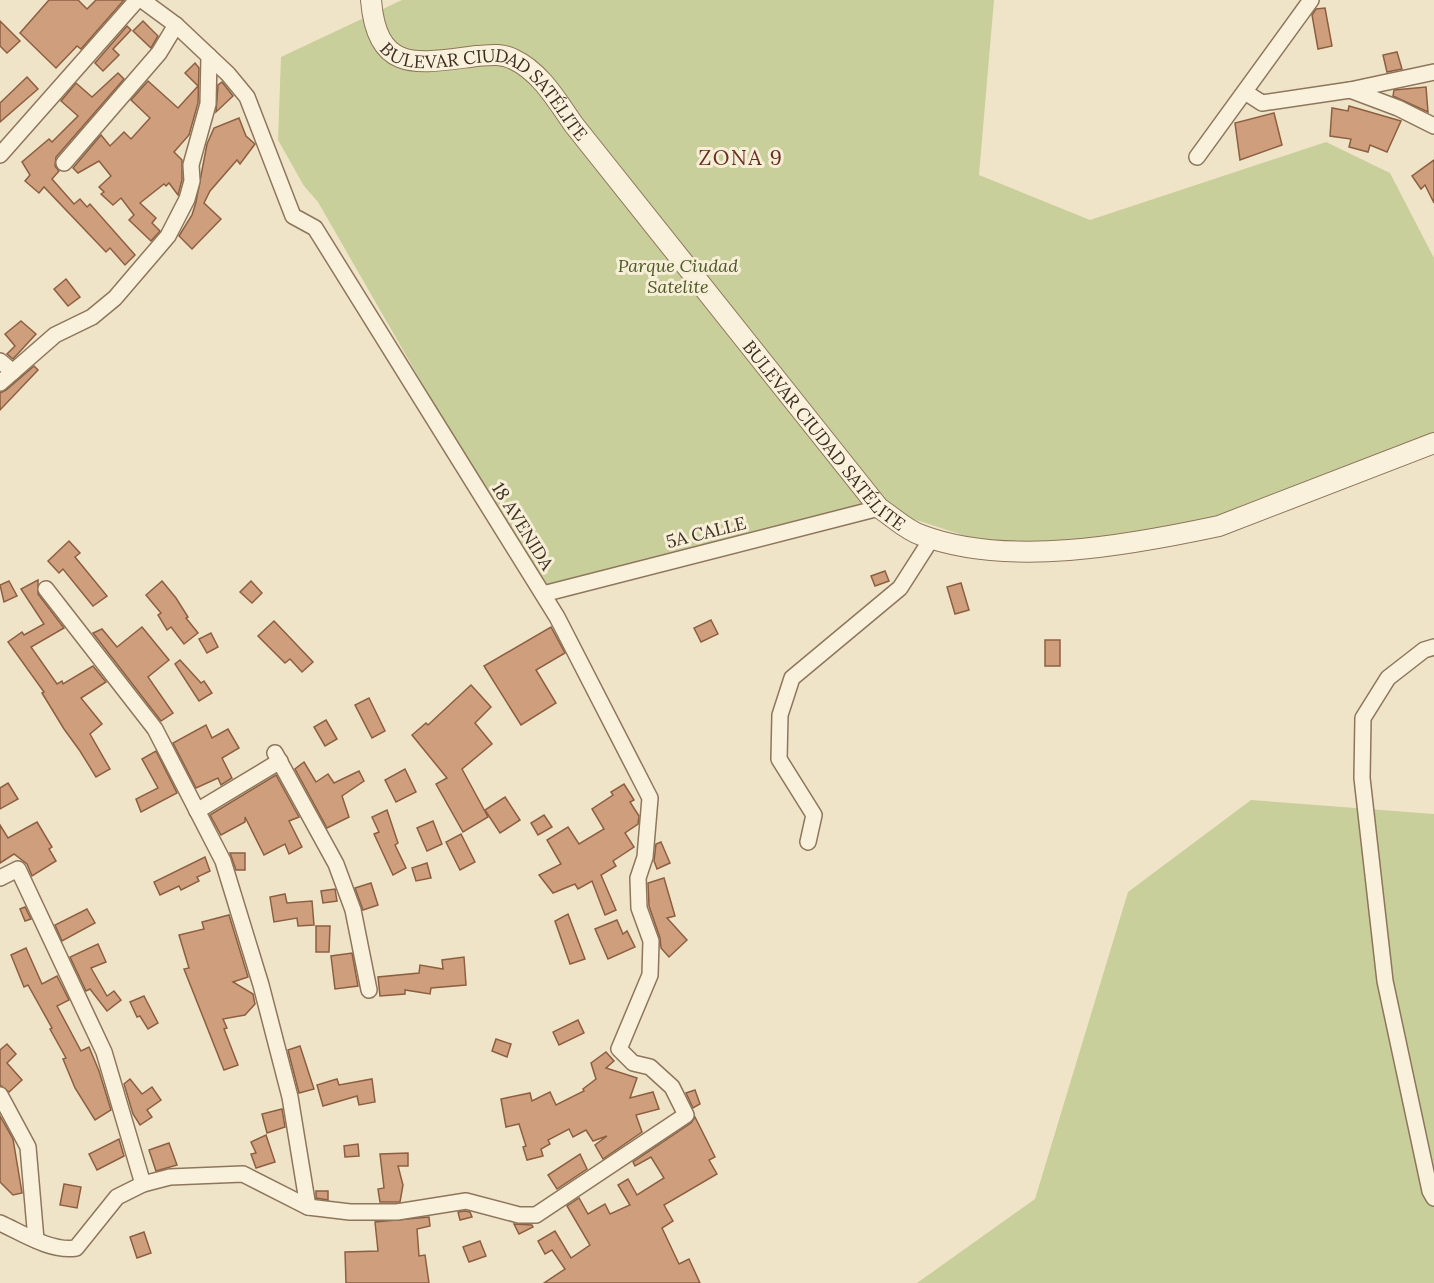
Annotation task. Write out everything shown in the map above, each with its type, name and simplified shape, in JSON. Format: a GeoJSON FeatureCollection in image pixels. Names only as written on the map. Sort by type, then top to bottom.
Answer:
{"type":"FeatureCollection","features":[{"type":"Feature","properties":{"kind":"street"},"geometry":{"type":"LineString","coordinates":[[0,155],[137,0]]}},
{"type":"Feature","properties":{"kind":"street","name":"18 AVENIDA"},"geometry":{"type":"LineString","coordinates":[[142,0],[176,25],[247,97],[293,216],[315,228],[543,594],[650,798],[645,857],[638,878],[639,908],[651,941],[650,975],[619,1049],[633,1064],[650,1067],[672,1087],[686,1115],[536,1215],[519,1215],[466,1201],[397,1212],[350,1212],[308,1207]]}},
{"type":"Feature","properties":{"kind":"street","name":"BULEVAR CIUDAD SATÉLITE"},"geometry":{"type":"LineString","coordinates":[[371,0],[376,35],[394,55],[417,62],[497,54],[512,58],[538,75],[574,125],[879,508],[919,535],[983,551],[1014,552],[1119,545],[1219,526],[1434,443]]}},
{"type":"Feature","properties":{"kind":"street"},"geometry":{"type":"LineString","coordinates":[[1197,157],[1311,0]]}},
{"type":"Feature","properties":{"kind":"street"},"geometry":{"type":"LineString","coordinates":[[64,163],[159,53],[176,25]]}},
{"type":"Feature","properties":{"kind":"street"},"geometry":{"type":"LineString","coordinates":[[0,383],[55,335],[92,317],[115,298],[168,236],[187,199],[192,181],[191,165],[208,104],[209,56]]}},
{"type":"Feature","properties":{"kind":"street"},"geometry":{"type":"LineString","coordinates":[[1245,92],[1262,102],[1350,90],[1434,72]]}},
{"type":"Feature","properties":{"kind":"street"},"geometry":{"type":"LineString","coordinates":[[1350,90],[1398,108],[1434,126]]}},
{"type":"Feature","properties":{"kind":"street"},"geometry":{"type":"LineString","coordinates":[[0,361],[13,372]]}},
{"type":"Feature","properties":{"kind":"street","name":"5A CALLE"},"geometry":{"type":"LineString","coordinates":[[543,594],[879,508]]}},
{"type":"Feature","properties":{"kind":"street"},"geometry":{"type":"LineString","coordinates":[[808,842],[814,815],[779,759],[780,715],[792,678],[900,588],[932,538]]}},
{"type":"Feature","properties":{"kind":"street"},"geometry":{"type":"LineString","coordinates":[[46,589],[155,729],[223,861],[261,985],[290,1097],[308,1207]]}},
{"type":"Feature","properties":{"kind":"street"},"geometry":{"type":"LineString","coordinates":[[1434,647],[1424,650],[1388,678],[1363,718],[1362,778],[1385,981],[1430,1191],[1434,1198]]}},
{"type":"Feature","properties":{"kind":"street"},"geometry":{"type":"LineString","coordinates":[[197,811],[277,757],[336,864],[353,910],[369,990]]}},
{"type":"Feature","properties":{"kind":"street"},"geometry":{"type":"LineString","coordinates":[[0,878],[18,869],[39,910],[104,1052],[143,1184]]}},
{"type":"Feature","properties":{"kind":"street"},"geometry":{"type":"LineString","coordinates":[[0,1095],[28,1146],[36,1240]]}},
{"type":"Feature","properties":{"kind":"street"},"geometry":{"type":"LineString","coordinates":[[0,1223],[36,1240],[62,1248],[76,1248],[117,1197],[143,1184],[170,1177],[243,1174],[308,1207]]}},
{"type":"Feature","properties":{"kind":"green space","name":"Parque Ciudad Satelite"},"geometry":{"type":"Polygon","coordinates":[[[402,0],[994,0],[979,175],[1090,220],[1326,142],[1390,173],[1434,258],[1434,442],[1196,531],[1015,552],[879,508],[543,594],[318,202],[304,186],[278,140],[281,57],[402,0]]]}},
{"type":"Feature","properties":{"kind":"green space"},"geometry":{"type":"Polygon","coordinates":[[[1251,800],[1434,814],[1434,1283],[917,1283],[1035,1199],[1128,892],[1251,800]]]}},
{"type":"Feature","properties":{"kind":"building"},"geometry":{"type":"Polygon","coordinates":[[[49,0],[78,0],[87,9],[96,0],[124,0],[81,49],[77,46],[56,68],[20,33],[49,0]]]}},
{"type":"Feature","properties":{"kind":"building"},"geometry":{"type":"Polygon","coordinates":[[[1325,8],[1332,46],[1318,49],[1312,15],[1316,9],[1325,8]]]}},
{"type":"Feature","properties":{"kind":"building"},"geometry":{"type":"Polygon","coordinates":[[[0,21],[20,41],[7,53],[0,46],[0,21]]]}},
{"type":"Feature","properties":{"kind":"building"},"geometry":{"type":"Polygon","coordinates":[[[143,21],[158,36],[151,48],[133,31],[143,21]]]}},
{"type":"Feature","properties":{"kind":"building"},"geometry":{"type":"Polygon","coordinates":[[[127,26],[131,30],[113,49],[119,55],[103,71],[95,63],[127,26]]]}},
{"type":"Feature","properties":{"kind":"building"},"geometry":{"type":"Polygon","coordinates":[[[1397,52],[1402,69],[1387,72],[1383,55],[1397,52]]]}},
{"type":"Feature","properties":{"kind":"building"},"geometry":{"type":"Polygon","coordinates":[[[195,63],[199,68],[198,103],[189,135],[174,152],[182,160],[182,180],[178,195],[169,183],[166,186],[164,184],[140,203],[156,218],[152,223],[160,231],[151,241],[129,220],[134,215],[121,198],[113,205],[101,194],[104,192],[99,187],[111,176],[99,161],[78,173],[73,168],[101,135],[110,146],[124,132],[131,139],[150,118],[131,100],[148,81],[178,108],[198,86],[185,73],[195,63]]]}},
{"type":"Feature","properties":{"kind":"building"},"geometry":{"type":"Polygon","coordinates":[[[118,73],[124,79],[56,157],[55,166],[59,171],[52,179],[74,204],[80,199],[87,207],[90,204],[135,255],[125,265],[110,248],[106,252],[44,187],[39,193],[25,181],[30,175],[22,162],[49,139],[52,142],[78,116],[61,101],[76,83],[92,97],[118,73]]]}},
{"type":"Feature","properties":{"kind":"building"},"geometry":{"type":"Polygon","coordinates":[[[27,77],[38,89],[0,122],[0,103],[27,77]]]}},
{"type":"Feature","properties":{"kind":"building"},"geometry":{"type":"Polygon","coordinates":[[[222,82],[233,96],[216,112],[218,85],[222,82]]]}},
{"type":"Feature","properties":{"kind":"building"},"geometry":{"type":"Polygon","coordinates":[[[1426,87],[1428,112],[1393,96],[1394,90],[1426,87]]]}},
{"type":"Feature","properties":{"kind":"building"},"geometry":{"type":"Polygon","coordinates":[[[1349,106],[1401,121],[1387,152],[1370,145],[1368,152],[1349,147],[1351,139],[1330,136],[1332,108],[1348,111],[1349,106]]]}},
{"type":"Feature","properties":{"kind":"building"},"geometry":{"type":"Polygon","coordinates":[[[1274,113],[1282,145],[1240,160],[1235,123],[1274,113]]]}},
{"type":"Feature","properties":{"kind":"building"},"geometry":{"type":"Polygon","coordinates":[[[239,118],[246,136],[255,144],[240,164],[237,160],[210,191],[204,203],[221,219],[192,249],[179,236],[192,215],[196,202],[207,144],[214,128],[239,118]]]}},
{"type":"Feature","properties":{"kind":"building"},"geometry":{"type":"Polygon","coordinates":[[[1434,160],[1434,203],[1425,185],[1421,189],[1412,176],[1434,160]]]}},
{"type":"Feature","properties":{"kind":"building"},"geometry":{"type":"Polygon","coordinates":[[[66,279],[80,297],[68,306],[54,289],[66,279]]]}},
{"type":"Feature","properties":{"kind":"building"},"geometry":{"type":"Polygon","coordinates":[[[21,321],[36,334],[13,359],[7,354],[15,346],[5,334],[21,321]]]}},
{"type":"Feature","properties":{"kind":"building"},"geometry":{"type":"Polygon","coordinates":[[[34,366],[38,370],[0,410],[0,393],[34,366]]]}},
{"type":"Feature","properties":{"kind":"building"},"geometry":{"type":"Polygon","coordinates":[[[69,541],[80,553],[75,557],[107,596],[93,606],[63,569],[59,573],[48,561],[69,541]]]}},
{"type":"Feature","properties":{"kind":"building"},"geometry":{"type":"Polygon","coordinates":[[[885,571],[889,581],[875,586],[871,576],[885,571]]]}},
{"type":"Feature","properties":{"kind":"building"},"geometry":{"type":"Polygon","coordinates":[[[38,580],[38,594],[64,628],[31,647],[57,684],[62,681],[63,684],[93,666],[106,682],[81,698],[102,724],[90,734],[110,769],[96,777],[64,729],[42,693],[44,692],[8,642],[22,632],[24,635],[44,624],[21,589],[38,580]]]}},
{"type":"Feature","properties":{"kind":"building"},"geometry":{"type":"Polygon","coordinates":[[[9,581],[17,596],[4,602],[0,585],[9,581]]]}},
{"type":"Feature","properties":{"kind":"building"},"geometry":{"type":"Polygon","coordinates":[[[162,581],[176,598],[188,617],[186,618],[198,633],[184,644],[171,627],[167,630],[158,615],[161,613],[146,595],[162,581]]]}},
{"type":"Feature","properties":{"kind":"building"},"geometry":{"type":"Polygon","coordinates":[[[251,581],[262,593],[252,603],[240,592],[251,581]]]}},
{"type":"Feature","properties":{"kind":"building"},"geometry":{"type":"Polygon","coordinates":[[[961,583],[969,610],[955,614],[947,587],[961,583]]]}},
{"type":"Feature","properties":{"kind":"building"},"geometry":{"type":"Polygon","coordinates":[[[711,620],[718,634],[701,642],[694,628],[711,620]]]}},
{"type":"Feature","properties":{"kind":"building"},"geometry":{"type":"Polygon","coordinates":[[[274,621],[313,662],[302,672],[290,659],[285,663],[258,636],[274,621]]]}},
{"type":"Feature","properties":{"kind":"building"},"geometry":{"type":"Polygon","coordinates":[[[142,627],[169,660],[148,677],[173,713],[161,721],[93,633],[102,629],[117,647],[142,627]]]}},
{"type":"Feature","properties":{"kind":"building"},"geometry":{"type":"Polygon","coordinates":[[[551,627],[565,653],[536,670],[556,703],[521,725],[484,666],[551,627]]]}},
{"type":"Feature","properties":{"kind":"building"},"geometry":{"type":"Polygon","coordinates":[[[211,633],[218,647],[207,653],[199,639],[211,633]]]}},
{"type":"Feature","properties":{"kind":"building"},"geometry":{"type":"Polygon","coordinates":[[[1045,640],[1060,640],[1060,666],[1045,666],[1045,640]]]}},
{"type":"Feature","properties":{"kind":"building"},"geometry":{"type":"Polygon","coordinates":[[[180,660],[201,683],[204,681],[212,693],[199,701],[175,664],[180,660]]]}},
{"type":"Feature","properties":{"kind":"building"},"geometry":{"type":"Polygon","coordinates":[[[471,685],[491,707],[475,723],[492,744],[462,769],[488,817],[463,832],[436,784],[447,778],[412,735],[426,723],[428,725],[471,685]]]}},
{"type":"Feature","properties":{"kind":"building"},"geometry":{"type":"Polygon","coordinates":[[[369,698],[385,731],[372,738],[355,705],[369,698]]]}},
{"type":"Feature","properties":{"kind":"building"},"geometry":{"type":"Polygon","coordinates":[[[326,720],[337,739],[325,746],[314,727],[326,720]]]}},
{"type":"Feature","properties":{"kind":"building"},"geometry":{"type":"Polygon","coordinates":[[[206,725],[212,738],[228,729],[239,748],[222,758],[232,778],[221,785],[218,778],[196,788],[173,743],[206,725]]]}},
{"type":"Feature","properties":{"kind":"building"},"geometry":{"type":"Polygon","coordinates":[[[156,751],[177,793],[141,812],[136,799],[158,788],[142,759],[156,751]]]}},
{"type":"Feature","properties":{"kind":"building"},"geometry":{"type":"Polygon","coordinates":[[[304,762],[316,782],[328,774],[334,783],[359,771],[364,781],[342,796],[349,817],[327,828],[295,769],[304,762]]]}},
{"type":"Feature","properties":{"kind":"building"},"geometry":{"type":"Polygon","coordinates":[[[405,769],[416,792],[396,802],[385,780],[405,769]]]}},
{"type":"Feature","properties":{"kind":"building"},"geometry":{"type":"Polygon","coordinates":[[[276,775],[299,817],[289,821],[302,847],[289,854],[285,844],[264,855],[245,817],[245,822],[221,835],[210,815],[276,775]]]}},
{"type":"Feature","properties":{"kind":"building"},"geometry":{"type":"Polygon","coordinates":[[[8,783],[18,799],[0,809],[0,788],[8,783]]]}},
{"type":"Feature","properties":{"kind":"building"},"geometry":{"type":"Polygon","coordinates":[[[624,784],[634,800],[630,802],[639,816],[638,824],[625,833],[634,847],[613,861],[616,866],[601,875],[616,910],[605,915],[592,881],[578,889],[575,884],[553,893],[539,875],[561,864],[547,840],[568,827],[579,844],[604,829],[592,809],[613,795],[611,792],[624,784]]]}},
{"type":"Feature","properties":{"kind":"building"},"geometry":{"type":"Polygon","coordinates":[[[505,797],[520,820],[500,833],[485,810],[505,797]]]}},
{"type":"Feature","properties":{"kind":"building"},"geometry":{"type":"Polygon","coordinates":[[[387,810],[398,843],[395,845],[406,868],[393,875],[374,834],[379,832],[372,817],[387,810]]]}},
{"type":"Feature","properties":{"kind":"building"},"geometry":{"type":"Polygon","coordinates":[[[544,815],[552,827],[538,835],[531,823],[544,815]]]}},
{"type":"Feature","properties":{"kind":"building"},"geometry":{"type":"Polygon","coordinates":[[[433,821],[442,844],[427,851],[417,828],[433,821]]]}},
{"type":"Feature","properties":{"kind":"building"},"geometry":{"type":"Polygon","coordinates":[[[37,822],[52,847],[49,849],[56,861],[32,876],[27,864],[14,854],[0,863],[0,825],[8,838],[37,822]]]}},
{"type":"Feature","properties":{"kind":"building"},"geometry":{"type":"Polygon","coordinates":[[[461,834],[475,862],[460,870],[446,842],[461,834]]]}},
{"type":"Feature","properties":{"kind":"building"},"geometry":{"type":"Polygon","coordinates":[[[661,842],[670,863],[657,869],[654,861],[656,844],[661,842]]]}},
{"type":"Feature","properties":{"kind":"building"},"geometry":{"type":"Polygon","coordinates":[[[230,853],[245,853],[245,870],[236,870],[230,853]]]}},
{"type":"Feature","properties":{"kind":"building"},"geometry":{"type":"Polygon","coordinates":[[[205,857],[210,871],[197,877],[199,881],[181,890],[179,886],[160,895],[154,882],[205,857]]]}},
{"type":"Feature","properties":{"kind":"building"},"geometry":{"type":"Polygon","coordinates":[[[427,863],[431,878],[416,881],[412,868],[427,863]]]}},
{"type":"Feature","properties":{"kind":"building"},"geometry":{"type":"Polygon","coordinates":[[[664,878],[675,916],[667,918],[687,940],[669,957],[661,948],[649,906],[648,883],[664,878]]]}},
{"type":"Feature","properties":{"kind":"building"},"geometry":{"type":"Polygon","coordinates":[[[371,883],[378,905],[363,910],[355,888],[371,883]]]}},
{"type":"Feature","properties":{"kind":"building"},"geometry":{"type":"Polygon","coordinates":[[[335,889],[337,901],[323,903],[321,891],[335,889]]]}},
{"type":"Feature","properties":{"kind":"building"},"geometry":{"type":"Polygon","coordinates":[[[285,894],[287,903],[312,901],[314,925],[298,926],[297,918],[274,922],[270,897],[285,894]]]}},
{"type":"Feature","properties":{"kind":"building"},"geometry":{"type":"Polygon","coordinates":[[[25,907],[31,919],[25,921],[20,909],[25,907]]]}},
{"type":"Feature","properties":{"kind":"building"},"geometry":{"type":"Polygon","coordinates":[[[87,909],[95,923],[62,941],[55,925],[87,909]]]}},
{"type":"Feature","properties":{"kind":"building"},"geometry":{"type":"Polygon","coordinates":[[[568,914],[585,959],[570,964],[555,921],[568,914]]]}},
{"type":"Feature","properties":{"kind":"building"},"geometry":{"type":"Polygon","coordinates":[[[229,915],[248,977],[233,982],[253,994],[255,1004],[245,1015],[223,1019],[227,1028],[224,1029],[238,1065],[224,1070],[184,969],[189,968],[179,935],[204,929],[202,922],[229,915]]]}},
{"type":"Feature","properties":{"kind":"building"},"geometry":{"type":"Polygon","coordinates":[[[617,920],[623,934],[627,931],[635,947],[608,959],[595,929],[617,920]]]}},
{"type":"Feature","properties":{"kind":"building"},"geometry":{"type":"Polygon","coordinates":[[[316,926],[330,926],[329,952],[316,952],[316,926]]]}},
{"type":"Feature","properties":{"kind":"building"},"geometry":{"type":"Polygon","coordinates":[[[98,944],[106,962],[91,968],[107,996],[114,991],[121,1000],[107,1011],[90,989],[86,991],[70,957],[98,944]]]}},
{"type":"Feature","properties":{"kind":"building"},"geometry":{"type":"Polygon","coordinates":[[[26,948],[42,984],[57,976],[69,1000],[57,1006],[81,1051],[89,1047],[99,1071],[111,1110],[95,1120],[75,1088],[63,1059],[66,1058],[50,1029],[52,1028],[28,985],[24,987],[11,955],[26,948]]]}},
{"type":"Feature","properties":{"kind":"building"},"geometry":{"type":"Polygon","coordinates":[[[352,953],[358,986],[335,989],[331,956],[352,953]]]}},
{"type":"Feature","properties":{"kind":"building"},"geometry":{"type":"Polygon","coordinates":[[[464,957],[466,985],[431,988],[430,994],[405,990],[405,994],[380,996],[378,977],[419,973],[420,965],[443,969],[442,960],[464,957]]]}},
{"type":"Feature","properties":{"kind":"building"},"geometry":{"type":"Polygon","coordinates":[[[144,996],[158,1023],[148,1029],[140,1016],[137,1017],[130,1002],[144,996]]]}},
{"type":"Feature","properties":{"kind":"building"},"geometry":{"type":"Polygon","coordinates":[[[578,1020],[584,1033],[559,1045],[553,1032],[578,1020]]]}},
{"type":"Feature","properties":{"kind":"building"},"geometry":{"type":"Polygon","coordinates":[[[496,1039],[511,1044],[507,1057],[492,1051],[496,1039]]]}},
{"type":"Feature","properties":{"kind":"building"},"geometry":{"type":"Polygon","coordinates":[[[7,1044],[16,1054],[7,1063],[22,1080],[9,1092],[0,1085],[0,1050],[7,1044]]]}},
{"type":"Feature","properties":{"kind":"building"},"geometry":{"type":"Polygon","coordinates":[[[300,1046],[314,1089],[299,1093],[288,1050],[300,1046]]]}},
{"type":"Feature","properties":{"kind":"building"},"geometry":{"type":"Polygon","coordinates":[[[606,1052],[614,1061],[606,1068],[637,1078],[630,1098],[653,1092],[659,1109],[636,1115],[642,1132],[603,1159],[595,1145],[607,1136],[593,1141],[586,1130],[573,1137],[569,1129],[548,1140],[550,1144],[541,1149],[543,1156],[527,1160],[523,1147],[526,1146],[519,1124],[506,1127],[501,1099],[530,1093],[532,1101],[550,1092],[556,1105],[584,1091],[583,1089],[596,1079],[591,1063],[606,1052]]]}},
{"type":"Feature","properties":{"kind":"building"},"geometry":{"type":"Polygon","coordinates":[[[130,1079],[142,1094],[152,1087],[161,1100],[147,1110],[152,1117],[140,1125],[133,1114],[124,1084],[130,1079]]]}},
{"type":"Feature","properties":{"kind":"building"},"geometry":{"type":"Polygon","coordinates":[[[337,1079],[339,1085],[372,1079],[375,1102],[359,1105],[357,1096],[323,1106],[317,1085],[337,1079]]]}},
{"type":"Feature","properties":{"kind":"building"},"geometry":{"type":"Polygon","coordinates":[[[695,1090],[700,1104],[693,1108],[686,1093],[695,1090]]]}},
{"type":"Feature","properties":{"kind":"building"},"geometry":{"type":"Polygon","coordinates":[[[282,1109],[285,1127],[267,1133],[262,1114],[282,1109]]]}},
{"type":"Feature","properties":{"kind":"building"},"geometry":{"type":"Polygon","coordinates":[[[0,1116],[13,1139],[22,1193],[13,1195],[0,1182],[0,1116]]]}},
{"type":"Feature","properties":{"kind":"building"},"geometry":{"type":"Polygon","coordinates":[[[695,1117],[715,1157],[709,1160],[717,1174],[664,1205],[673,1221],[662,1228],[679,1264],[689,1259],[700,1283],[544,1283],[565,1269],[552,1250],[545,1254],[538,1241],[555,1231],[571,1258],[590,1245],[567,1206],[579,1198],[588,1214],[605,1204],[610,1214],[630,1205],[618,1185],[628,1179],[637,1195],[664,1178],[651,1157],[635,1166],[633,1162],[691,1123],[695,1117]]]}},
{"type":"Feature","properties":{"kind":"building"},"geometry":{"type":"Polygon","coordinates":[[[266,1135],[275,1162],[256,1168],[251,1154],[256,1153],[251,1142],[266,1135]]]}},
{"type":"Feature","properties":{"kind":"building"},"geometry":{"type":"Polygon","coordinates":[[[119,1139],[124,1156],[97,1170],[89,1154],[119,1139]]]}},
{"type":"Feature","properties":{"kind":"building"},"geometry":{"type":"Polygon","coordinates":[[[169,1143],[177,1165],[156,1171],[149,1150],[169,1143]]]}},
{"type":"Feature","properties":{"kind":"building"},"geometry":{"type":"Polygon","coordinates":[[[358,1144],[359,1156],[345,1157],[344,1146],[358,1144]]]}},
{"type":"Feature","properties":{"kind":"building"},"geometry":{"type":"Polygon","coordinates":[[[408,1153],[408,1166],[398,1166],[403,1185],[400,1202],[380,1202],[378,1189],[384,1188],[380,1154],[408,1153]]]}},
{"type":"Feature","properties":{"kind":"building"},"geometry":{"type":"Polygon","coordinates":[[[580,1154],[587,1169],[557,1189],[548,1175],[580,1154]]]}},
{"type":"Feature","properties":{"kind":"building"},"geometry":{"type":"Polygon","coordinates":[[[64,1184],[81,1187],[77,1208],[60,1205],[64,1184]]]}},
{"type":"Feature","properties":{"kind":"building"},"geometry":{"type":"Polygon","coordinates":[[[316,1191],[328,1191],[328,1200],[316,1198],[316,1191]]]}},
{"type":"Feature","properties":{"kind":"building"},"geometry":{"type":"Polygon","coordinates":[[[458,1212],[470,1212],[472,1217],[460,1220],[458,1212]]]}},
{"type":"Feature","properties":{"kind":"building"},"geometry":{"type":"Polygon","coordinates":[[[429,1217],[430,1226],[417,1229],[419,1256],[425,1255],[429,1283],[346,1283],[345,1252],[378,1251],[375,1222],[429,1217]]]}},
{"type":"Feature","properties":{"kind":"building"},"geometry":{"type":"Polygon","coordinates":[[[514,1224],[532,1225],[533,1227],[519,1234],[514,1224]]]}},
{"type":"Feature","properties":{"kind":"building"},"geometry":{"type":"Polygon","coordinates":[[[144,1232],[151,1253],[137,1258],[130,1237],[144,1232]]]}},
{"type":"Feature","properties":{"kind":"building"},"geometry":{"type":"Polygon","coordinates":[[[480,1241],[486,1256],[469,1262],[463,1247],[480,1241]]]}},
{"type":"Feature","properties":{"kind":"district","name":"ZONA 9"},"geometry":{"type":"Point","coordinates":[741,157]}}]}
